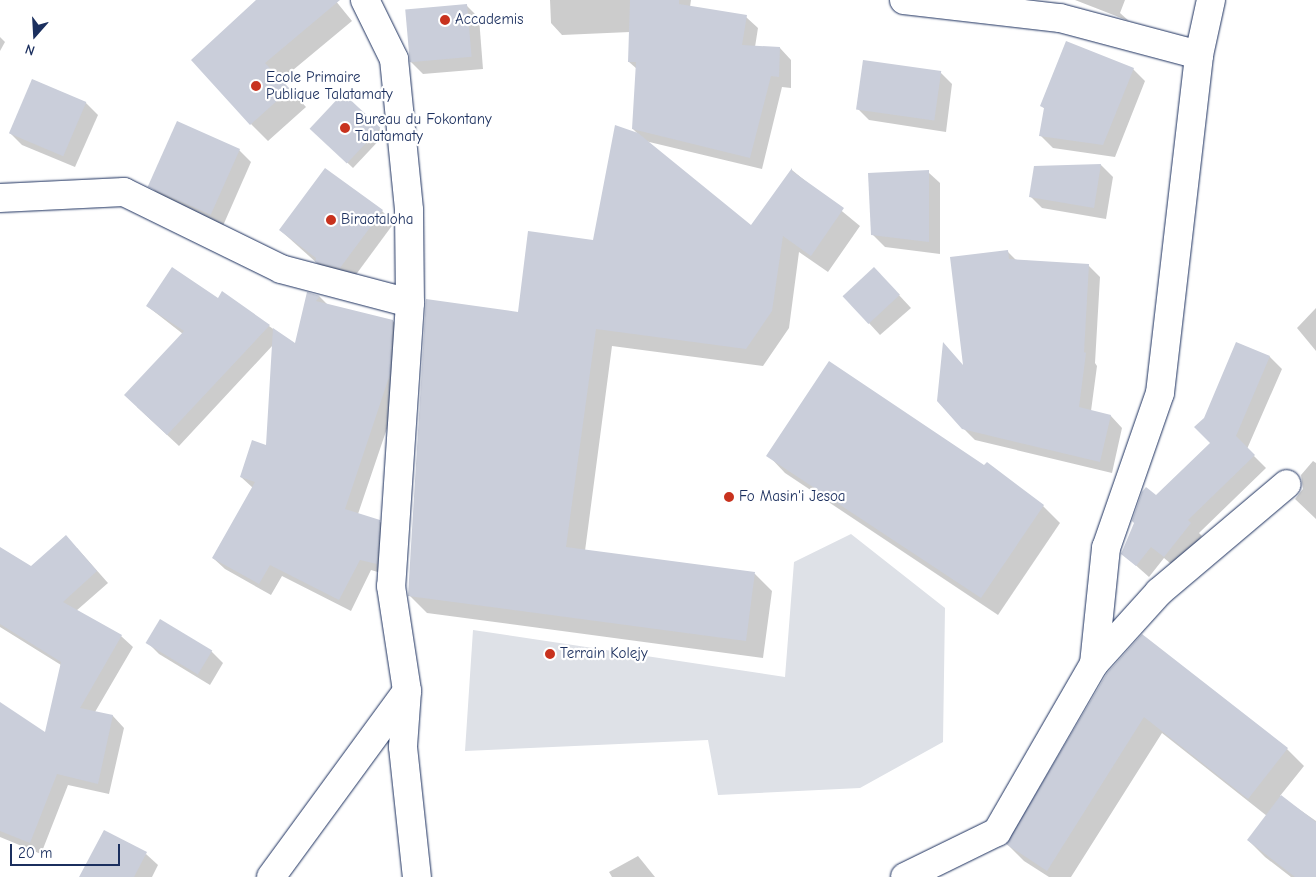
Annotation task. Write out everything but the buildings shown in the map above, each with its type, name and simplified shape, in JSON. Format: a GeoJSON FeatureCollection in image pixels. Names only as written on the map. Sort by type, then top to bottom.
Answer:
{"type":"FeatureCollection","features":[{"type":"Feature","properties":{"kind":"street"},"geometry":{"type":"LineString","coordinates":[[365,0],[394,59],[409,210],[410,303],[391,586],[406,691],[403,747],[417,877]]}},
{"type":"Feature","properties":{"kind":"street"},"geometry":{"type":"LineString","coordinates":[[904,0],[1060,18],[1199,55]]}},
{"type":"Feature","properties":{"kind":"street"},"geometry":{"type":"LineString","coordinates":[[1094,664],[1106,548],[1160,393],[1199,55],[1211,0]]}},
{"type":"Feature","properties":{"kind":"street"},"geometry":{"type":"LineString","coordinates":[[0,198],[124,192],[281,269],[410,303]]}},
{"type":"Feature","properties":{"kind":"street"},"geometry":{"type":"LineString","coordinates":[[905,877],[997,832],[1094,664],[1159,592],[1286,484]]}},
{"type":"Feature","properties":{"kind":"street"},"geometry":{"type":"LineString","coordinates":[[271,877],[406,691]]}},
{"type":"Feature","properties":{"kind":"shaded area","name":"Terrain Kolejy"},"geometry":{"type":"Polygon","coordinates":[[[851,534],[945,608],[943,742],[860,788],[718,795],[708,740],[465,751],[473,630],[785,677],[794,562],[851,534]]]}},
{"type":"Feature","properties":{"kind":"place","name":"Accademis"},"geometry":{"type":"Point","coordinates":[445,20]}},
{"type":"Feature","properties":{"kind":"place","name":"Ecole Primaire Publique Talatamaty"},"geometry":{"type":"Point","coordinates":[256,86]}},
{"type":"Feature","properties":{"kind":"place","name":"Bureau du Fokontany Talatamaty"},"geometry":{"type":"Point","coordinates":[345,128]}},
{"type":"Feature","properties":{"kind":"place","name":"Biraotaloha"},"geometry":{"type":"Point","coordinates":[331,220]}},
{"type":"Feature","properties":{"kind":"place","name":"Fo Masin'i Jesoa"},"geometry":{"type":"Point","coordinates":[729,497]}},
{"type":"Feature","properties":{"kind":"place","name":"Terrain Kolejy"},"geometry":{"type":"Point","coordinates":[550,654]}}]}
